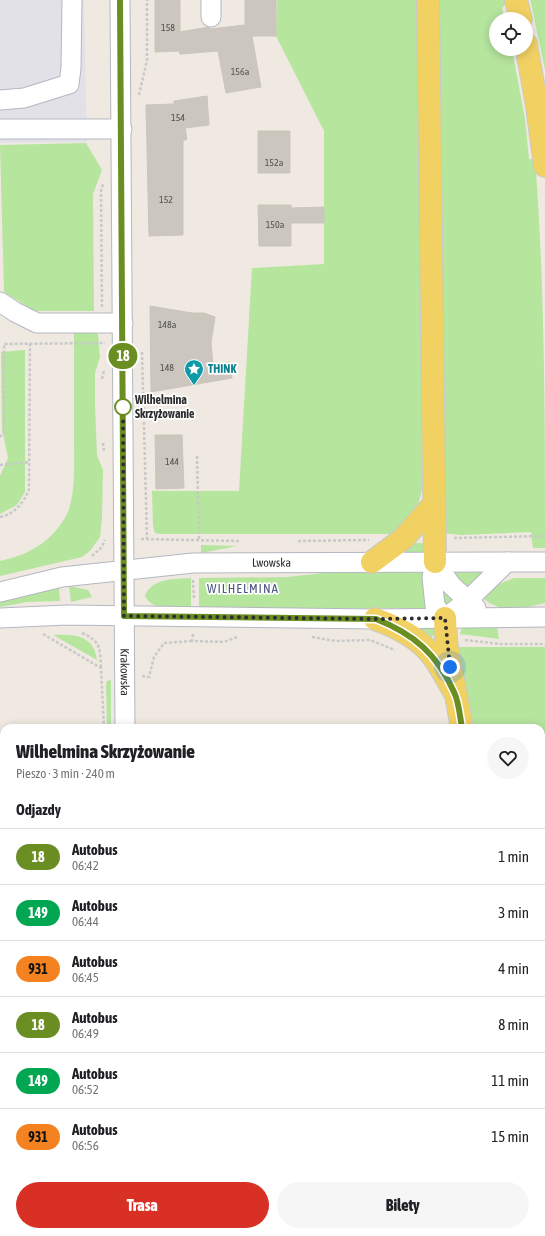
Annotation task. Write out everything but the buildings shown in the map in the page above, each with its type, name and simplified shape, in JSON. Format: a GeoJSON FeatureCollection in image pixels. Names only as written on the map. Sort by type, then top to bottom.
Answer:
{"type":"FeatureCollection","features":[{"type":"Feature","properties":{"kind":"main road"},"geometry":{"type":"LineString","coordinates":[[428,0],[433,505],[435,562]]}},
{"type":"Feature","properties":{"kind":"main road"},"geometry":{"type":"LineString","coordinates":[[516,0],[519,12]]}},
{"type":"Feature","properties":{"kind":"main road"},"geometry":{"type":"LineString","coordinates":[[528,56],[537,106],[544,161]]}},
{"type":"Feature","properties":{"kind":"main road"},"geometry":{"type":"LineString","coordinates":[[372,562],[403,539],[433,505]]}},
{"type":"Feature","properties":{"kind":"main road"},"geometry":{"type":"LineString","coordinates":[[445,618],[446,640],[461,724]]}},
{"type":"Feature","properties":{"kind":"main road"},"geometry":{"type":"LineString","coordinates":[[376,619],[397,627],[410,635],[434,657],[455,693]]}},
{"type":"Feature","properties":{"kind":"street"},"geometry":{"type":"LineString","coordinates":[[0,100],[24,98],[69,84],[72,54],[72,0]]}},
{"type":"Feature","properties":{"kind":"street"},"geometry":{"type":"LineString","coordinates":[[120,0],[125,570]]}},
{"type":"Feature","properties":{"kind":"street"},"geometry":{"type":"LineString","coordinates":[[0,129],[122,129]]}},
{"type":"Feature","properties":{"kind":"street"},"geometry":{"type":"LineString","coordinates":[[0,302],[15,312],[37,323],[123,323]]}},
{"type":"Feature","properties":{"kind":"street"},"geometry":{"type":"LineString","coordinates":[[435,562],[451,585],[467,601],[495,617]]}},
{"type":"Feature","properties":{"kind":"street"},"geometry":{"type":"LineString","coordinates":[[435,562],[432,576],[436,606],[445,618]]}},
{"type":"Feature","properties":{"kind":"street"},"geometry":{"type":"LineString","coordinates":[[445,618],[467,601],[507,562]]}},
{"type":"Feature","properties":{"kind":"street","name":"Lwowska"},"geometry":{"type":"LineString","coordinates":[[0,592],[62,577],[193,563],[545,562]]}},
{"type":"Feature","properties":{"kind":"street","name":"Krakowska"},"geometry":{"type":"LineString","coordinates":[[125,570],[125,724]]}},
{"type":"Feature","properties":{"kind":"street"},"geometry":{"type":"LineString","coordinates":[[0,618],[57,615],[376,619],[545,617]]}},
{"type":"Feature","properties":{"kind":"path"},"geometry":{"type":"LineString","coordinates":[[139,98],[147,60],[147,0]]}},
{"type":"Feature","properties":{"kind":"path"},"geometry":{"type":"LineString","coordinates":[[0,517],[6,516],[23,503],[29,490],[30,343]]}},
{"type":"Feature","properties":{"kind":"path"},"geometry":{"type":"LineString","coordinates":[[0,437],[4,432],[4,344],[105,343]]}},
{"type":"Feature","properties":{"kind":"path"},"geometry":{"type":"LineString","coordinates":[[142,351],[147,539]]}},
{"type":"Feature","properties":{"kind":"path"},"geometry":{"type":"LineString","coordinates":[[103,443],[105,456]]}},
{"type":"Feature","properties":{"kind":"path"},"geometry":{"type":"LineString","coordinates":[[196,456],[199,540]]}},
{"type":"Feature","properties":{"kind":"path"},"geometry":{"type":"LineString","coordinates":[[0,465],[30,462]]}},
{"type":"Feature","properties":{"kind":"path"},"geometry":{"type":"LineString","coordinates":[[507,536],[545,536]]}},
{"type":"Feature","properties":{"kind":"path"},"geometry":{"type":"LineString","coordinates":[[88,559],[102,547],[106,539],[238,541]]}},
{"type":"Feature","properties":{"kind":"path"},"geometry":{"type":"LineString","coordinates":[[45,630],[37,631],[101,668]]}},
{"type":"Feature","properties":{"kind":"path"},"geometry":{"type":"LineString","coordinates":[[79,632],[95,641],[100,648],[104,724]]}},
{"type":"Feature","properties":{"kind":"path"},"geometry":{"type":"LineString","coordinates":[[102,676],[149,677],[154,657],[164,643],[192,641]]}},
{"type":"Feature","properties":{"kind":"path"},"geometry":{"type":"LineString","coordinates":[[500,644],[545,644]]}},
{"type":"Feature","properties":{"kind":"shaded area"},"geometry":{"type":"Polygon","coordinates":[[[0,0],[84,0],[87,142],[0,143],[0,0]]]}},
{"type":"Feature","properties":{"kind":"green space"},"geometry":{"type":"Polygon","coordinates":[[[277,0],[419,0],[424,483],[417,509],[398,534],[160,534],[155,533],[153,526],[152,491],[239,491],[252,268],[324,264],[324,131],[276,36],[277,0]]]}},
{"type":"Feature","properties":{"kind":"green space"},"geometry":{"type":"Polygon","coordinates":[[[437,0],[507,0],[507,3],[502,8],[503,12],[489,12],[489,56],[513,56],[525,119],[529,159],[535,159],[543,304],[545,548],[533,548],[531,532],[461,535],[442,533],[437,0]]]}},
{"type":"Feature","properties":{"kind":"green space"},"geometry":{"type":"Polygon","coordinates":[[[530,0],[545,0],[545,70],[533,12],[530,0]]]}},
{"type":"Feature","properties":{"kind":"green space"},"geometry":{"type":"Polygon","coordinates":[[[86,143],[102,170],[93,194],[94,311],[35,311],[4,292],[0,145],[86,143]]]}},
{"type":"Feature","properties":{"kind":"green space"},"geometry":{"type":"Polygon","coordinates":[[[74,328],[98,334],[100,357],[95,373],[95,407],[97,455],[103,470],[100,537],[90,551],[82,557],[0,576],[0,561],[30,551],[47,539],[61,524],[70,506],[74,466],[74,328]]]}},
{"type":"Feature","properties":{"kind":"green space"},"geometry":{"type":"Polygon","coordinates":[[[25,350],[25,492],[17,505],[0,514],[0,476],[8,458],[2,429],[1,352],[25,350]]]}},
{"type":"Feature","properties":{"kind":"green space"},"geometry":{"type":"Polygon","coordinates":[[[407,543],[424,543],[423,553],[399,553],[407,543]]]}},
{"type":"Feature","properties":{"kind":"green space"},"geometry":{"type":"Polygon","coordinates":[[[201,545],[237,546],[201,553],[201,545]]]}},
{"type":"Feature","properties":{"kind":"green space"},"geometry":{"type":"Polygon","coordinates":[[[351,570],[424,570],[427,608],[199,609],[199,578],[287,577],[351,570]]]}},
{"type":"Feature","properties":{"kind":"green space"},"geometry":{"type":"Polygon","coordinates":[[[484,571],[465,588],[452,572],[484,571]]]}},
{"type":"Feature","properties":{"kind":"green space"},"geometry":{"type":"Polygon","coordinates":[[[439,576],[455,598],[444,609],[439,576]]]}},
{"type":"Feature","properties":{"kind":"green space"},"geometry":{"type":"Polygon","coordinates":[[[191,578],[191,609],[172,609],[158,606],[152,604],[145,595],[153,585],[159,582],[172,579],[191,578]]]}},
{"type":"Feature","properties":{"kind":"green space"},"geometry":{"type":"Polygon","coordinates":[[[514,578],[545,578],[545,603],[521,608],[505,608],[490,603],[483,598],[492,588],[514,578]]]}},
{"type":"Feature","properties":{"kind":"green space"},"geometry":{"type":"Polygon","coordinates":[[[69,586],[88,590],[92,597],[71,602],[69,586]]]}},
{"type":"Feature","properties":{"kind":"green space"},"geometry":{"type":"Polygon","coordinates":[[[59,588],[60,601],[27,602],[0,607],[0,601],[59,588]]]}},
{"type":"Feature","properties":{"kind":"green space"},"geometry":{"type":"Polygon","coordinates":[[[413,627],[433,627],[436,634],[426,640],[413,627]]]}},
{"type":"Feature","properties":{"kind":"green space"},"geometry":{"type":"Polygon","coordinates":[[[497,627],[499,639],[460,634],[462,628],[497,627]]]}},
{"type":"Feature","properties":{"kind":"green space"},"geometry":{"type":"Polygon","coordinates":[[[53,635],[68,635],[82,638],[92,645],[97,660],[53,635]]]}},
{"type":"Feature","properties":{"kind":"green space"},"geometry":{"type":"Polygon","coordinates":[[[458,647],[545,647],[545,724],[471,724],[458,647]]]}},
{"type":"Feature","properties":{"kind":"green space"},"geometry":{"type":"Polygon","coordinates":[[[111,680],[111,724],[107,724],[107,681],[111,680]]]}},
{"type":"Feature","properties":{"kind":"bus line","name":"18"},"geometry":{"type":"LineString","coordinates":[[120,0],[125,554],[124,616],[376,619],[397,627],[410,635],[434,657],[455,693],[461,724]]}},
{"type":"Feature","properties":{"kind":"place","name":"THINK"},"geometry":{"type":"Point","coordinates":[194,386]}},
{"type":"Feature","properties":{"kind":"place","name":"Wilhelmina Skrzyżowanie"},"geometry":{"type":"Point","coordinates":[123,407]}},
{"type":"Feature","properties":{"kind":"district","name":"WILHELMINA"},"geometry":{"type":"Point","coordinates":[243,588]}},
{"type":"Feature","properties":{"kind":"route"},"geometry":{"type":"LineString","coordinates":[[123,407],[125,554],[124,616],[376,619],[445,618],[446,640],[450,667]]}}]}
